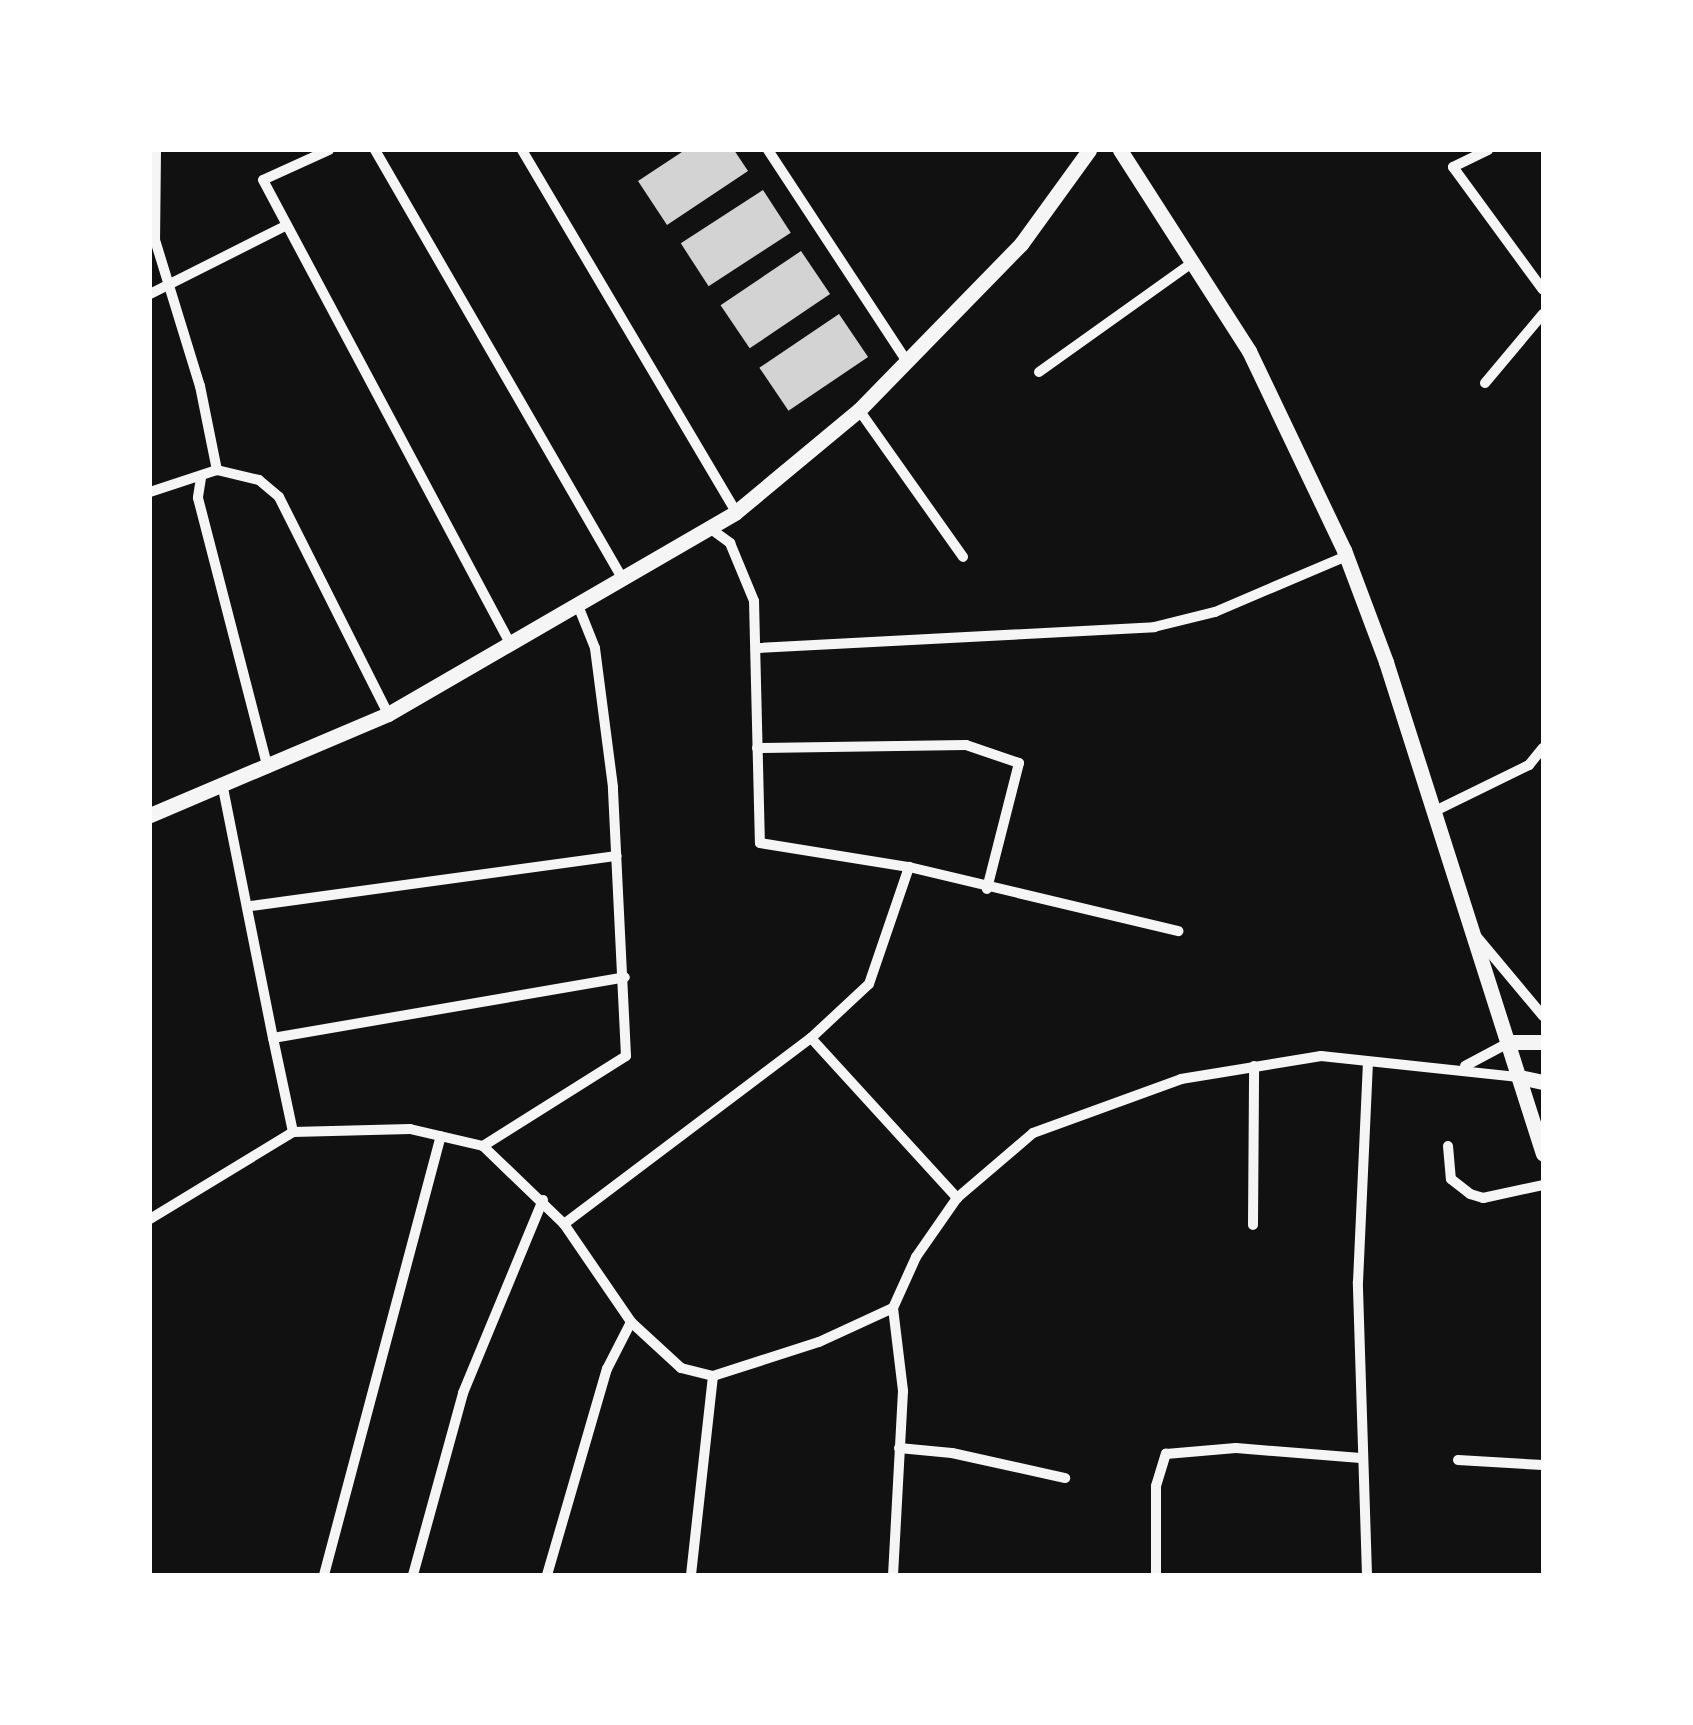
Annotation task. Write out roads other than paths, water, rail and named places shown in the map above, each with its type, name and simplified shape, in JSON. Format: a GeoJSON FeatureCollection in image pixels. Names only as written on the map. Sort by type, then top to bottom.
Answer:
{"type":"FeatureCollection","features":[{"type":"Feature","properties":{"kind":"street"},"geometry":{"type":"LineString","coordinates":[[156,150],[155,240],[165,289],[200,386],[217,470]]}},
{"type":"Feature","properties":{"kind":"street"},"geometry":{"type":"LineString","coordinates":[[328,150],[262,180],[511,645]]}},
{"type":"Feature","properties":{"kind":"street"},"geometry":{"type":"LineString","coordinates":[[375,150],[624,580]]}},
{"type":"Feature","properties":{"kind":"street"},"geometry":{"type":"LineString","coordinates":[[522,150],[736,512]]}},
{"type":"Feature","properties":{"kind":"street"},"geometry":{"type":"LineString","coordinates":[[768,150],[906,360]]}},
{"type":"Feature","properties":{"kind":"street"},"geometry":{"type":"LineString","coordinates":[[150,815],[223,788],[388,714],[579,608],[736,512],[859,410],[1020,244],[1089,150]]}},
{"type":"Feature","properties":{"kind":"street"},"geometry":{"type":"LineString","coordinates":[[1120,150],[1249,351],[1346,556],[1510,1042],[1543,1154]]}},
{"type":"Feature","properties":{"kind":"street"},"geometry":{"type":"LineString","coordinates":[[1488,150],[1452,167],[1543,290]]}},
{"type":"Feature","properties":{"kind":"street"},"geometry":{"type":"LineString","coordinates":[[150,294],[284,226]]}},
{"type":"Feature","properties":{"kind":"street"},"geometry":{"type":"LineString","coordinates":[[1039,372],[1193,262]]}},
{"type":"Feature","properties":{"kind":"street"},"geometry":{"type":"LineString","coordinates":[[1485,383],[1543,314]]}},
{"type":"Feature","properties":{"kind":"street"},"geometry":{"type":"LineString","coordinates":[[859,410],[963,556]]}},
{"type":"Feature","properties":{"kind":"street"},"geometry":{"type":"LineString","coordinates":[[150,492],[217,470],[259,480],[280,497],[388,714]]}},
{"type":"Feature","properties":{"kind":"street"},"geometry":{"type":"LineString","coordinates":[[201,478],[198,498],[268,768]]}},
{"type":"Feature","properties":{"kind":"street"},"geometry":{"type":"LineString","coordinates":[[711,529],[730,544],[745,572],[758,648],[760,844],[909,867],[987,889],[1178,931]]}},
{"type":"Feature","properties":{"kind":"street"},"geometry":{"type":"LineString","coordinates":[[758,648],[1154,627],[1215,612],[1346,556]]}},
{"type":"Feature","properties":{"kind":"street"},"geometry":{"type":"LineString","coordinates":[[483,1146],[626,1056],[625,976],[604,703],[595,648],[579,608]]}},
{"type":"Feature","properties":{"kind":"street"},"geometry":{"type":"LineString","coordinates":[[758,748],[966,745],[1020,763],[987,889]]}},
{"type":"Feature","properties":{"kind":"street"},"geometry":{"type":"LineString","coordinates":[[1434,812],[1529,765],[1543,748]]}},
{"type":"Feature","properties":{"kind":"street"},"geometry":{"type":"LineString","coordinates":[[223,788],[251,906],[293,1132]]}},
{"type":"Feature","properties":{"kind":"street"},"geometry":{"type":"LineString","coordinates":[[251,906],[617,856]]}},
{"type":"Feature","properties":{"kind":"street"},"geometry":{"type":"LineString","coordinates":[[564,1224],[811,1038],[869,984],[909,867]]}},
{"type":"Feature","properties":{"kind":"street"},"geometry":{"type":"LineString","coordinates":[[1470,927],[1543,1016]]}},
{"type":"Feature","properties":{"kind":"street"},"geometry":{"type":"LineString","coordinates":[[274,1038],[625,976]]}},
{"type":"Feature","properties":{"kind":"street"},"geometry":{"type":"LineString","coordinates":[[811,1038],[956,1198]]}},
{"type":"Feature","properties":{"kind":"street"},"geometry":{"type":"LineString","coordinates":[[1464,1066],[1510,1042],[1543,1042]]}},
{"type":"Feature","properties":{"kind":"street"},"geometry":{"type":"LineString","coordinates":[[893,1575],[903,1391],[893,1308],[916,1257],[956,1198],[1033,1133],[1182,1079],[1321,1056],[1464,1066],[1543,1082]]}},
{"type":"Feature","properties":{"kind":"street"},"geometry":{"type":"LineString","coordinates":[[1366,1575],[1358,1282],[1368,1062]]}},
{"type":"Feature","properties":{"kind":"street"},"geometry":{"type":"LineString","coordinates":[[1254,1066],[1254,1225]]}},
{"type":"Feature","properties":{"kind":"street"},"geometry":{"type":"LineString","coordinates":[[150,1219],[293,1132],[410,1129],[483,1146],[543,1200],[631,1322],[681,1368],[713,1376],[819,1342],[893,1308]]}},
{"type":"Feature","properties":{"kind":"street"},"geometry":{"type":"LineString","coordinates":[[324,1575],[441,1136]]}},
{"type":"Feature","properties":{"kind":"street"},"geometry":{"type":"LineString","coordinates":[[1448,1146],[1451,1179],[1470,1194],[1483,1198],[1543,1185]]}},
{"type":"Feature","properties":{"kind":"street"},"geometry":{"type":"LineString","coordinates":[[413,1575],[463,1393],[543,1200]]}},
{"type":"Feature","properties":{"kind":"street"},"geometry":{"type":"LineString","coordinates":[[547,1575],[607,1368],[631,1322]]}},
{"type":"Feature","properties":{"kind":"street"},"geometry":{"type":"LineString","coordinates":[[692,1575],[713,1376]]}},
{"type":"Feature","properties":{"kind":"street"},"geometry":{"type":"LineString","coordinates":[[899,1448],[952,1453],[1065,1478]]}},
{"type":"Feature","properties":{"kind":"street"},"geometry":{"type":"LineString","coordinates":[[1156,1575],[1156,1486],[1166,1454],[1236,1448],[1361,1458]]}},
{"type":"Feature","properties":{"kind":"street"},"geometry":{"type":"LineString","coordinates":[[1458,1460],[1543,1466]]}}]}
